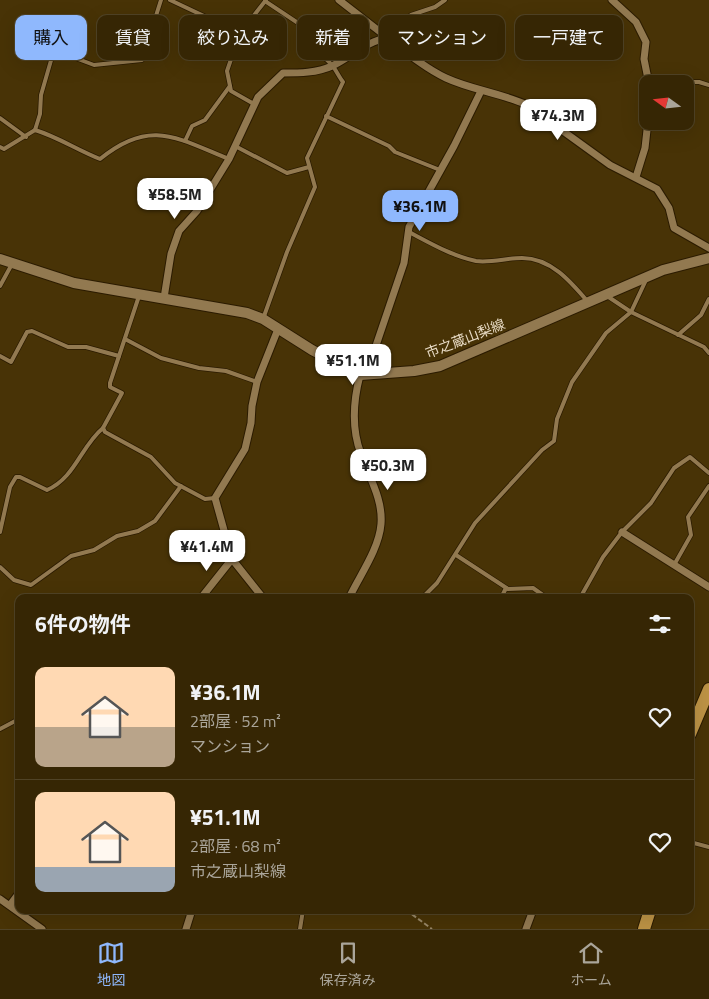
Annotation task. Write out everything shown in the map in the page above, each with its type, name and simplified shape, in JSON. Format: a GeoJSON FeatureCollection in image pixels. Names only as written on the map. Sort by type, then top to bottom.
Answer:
{"type":"FeatureCollection","features":[{"type":"Feature","properties":{"kind":"highway"},"geometry":{"type":"LineString","coordinates":[[694,725],[709,689]]}},
{"type":"Feature","properties":{"kind":"highway"},"geometry":{"type":"LineString","coordinates":[[644,929],[649,914]]}},
{"type":"Feature","properties":{"kind":"main road","name":"市之蔵山梨線"},"geometry":{"type":"LineString","coordinates":[[363,375],[414,371],[445,364],[647,276],[679,264],[709,258]]}},
{"type":"Feature","properties":{"kind":"main road"},"geometry":{"type":"LineString","coordinates":[[0,259],[74,283],[247,313],[263,319],[312,350],[363,375]]}},
{"type":"Feature","properties":{"kind":"street"},"geometry":{"type":"LineString","coordinates":[[339,0],[379,31]]}},
{"type":"Feature","properties":{"kind":"street"},"geometry":{"type":"LineString","coordinates":[[612,0],[636,22],[646,42],[644,59],[647,75]]}},
{"type":"Feature","properties":{"kind":"street"},"geometry":{"type":"LineString","coordinates":[[164,298],[171,254],[180,232],[197,210],[229,159],[258,97],[283,73],[307,73],[332,66],[379,39]]}},
{"type":"Feature","properties":{"kind":"street"},"geometry":{"type":"LineString","coordinates":[[420,60],[445,77],[527,105],[610,165],[658,188],[670,208],[674,228],[709,248]]}},
{"type":"Feature","properties":{"kind":"street"},"geometry":{"type":"LineString","coordinates":[[351,594],[377,541],[381,524],[378,497],[360,452],[353,421],[354,396],[404,263],[412,220],[482,91]]}},
{"type":"Feature","properties":{"kind":"street"},"geometry":{"type":"LineString","coordinates":[[636,177],[645,148],[647,130]]}},
{"type":"Feature","properties":{"kind":"street"},"geometry":{"type":"LineString","coordinates":[[260,594],[232,559],[215,498],[245,449],[257,382],[278,328]]}},
{"type":"Feature","properties":{"kind":"street"},"geometry":{"type":"LineString","coordinates":[[622,532],[709,587]]}},
{"type":"Feature","properties":{"kind":"street"},"geometry":{"type":"LineString","coordinates":[[204,594],[232,559]]}},
{"type":"Feature","properties":{"kind":"street"},"geometry":{"type":"LineString","coordinates":[[10,904],[15,898]]}},
{"type":"Feature","properties":{"kind":"street"},"geometry":{"type":"LineString","coordinates":[[0,899],[15,908]]}},
{"type":"Feature","properties":{"kind":"street"},"geometry":{"type":"LineString","coordinates":[[23,914],[42,929]]}},
{"type":"Feature","properties":{"kind":"street"},"geometry":{"type":"LineString","coordinates":[[186,929],[191,914]]}},
{"type":"Feature","properties":{"kind":"street"},"geometry":{"type":"LineString","coordinates":[[526,929],[532,914]]}},
{"type":"Feature","properties":{"kind":"lane"},"geometry":{"type":"LineString","coordinates":[[0,148],[4,149],[35,130],[40,114],[41,95],[54,50],[94,65],[142,60],[161,0]]}},
{"type":"Feature","properties":{"kind":"lane"},"geometry":{"type":"LineString","coordinates":[[170,0],[202,15]]}},
{"type":"Feature","properties":{"kind":"lane"},"geometry":{"type":"LineString","coordinates":[[254,15],[266,0],[304,27],[307,41],[311,47],[332,66],[343,82],[307,158],[315,187],[290,245],[263,319]]}},
{"type":"Feature","properties":{"kind":"lane"},"geometry":{"type":"LineString","coordinates":[[412,15],[436,7],[445,0]]}},
{"type":"Feature","properties":{"kind":"lane"},"geometry":{"type":"LineString","coordinates":[[231,60],[227,70],[231,91],[254,104]]}},
{"type":"Feature","properties":{"kind":"lane"},"geometry":{"type":"LineString","coordinates":[[694,82],[709,85]]}},
{"type":"Feature","properties":{"kind":"lane"},"geometry":{"type":"LineString","coordinates":[[185,142],[192,126],[204,120],[230,86]]}},
{"type":"Feature","properties":{"kind":"lane"},"geometry":{"type":"LineString","coordinates":[[326,116],[390,146],[396,152],[440,170]]}},
{"type":"Feature","properties":{"kind":"lane"},"geometry":{"type":"LineString","coordinates":[[0,118],[26,137]]}},
{"type":"Feature","properties":{"kind":"lane"},"geometry":{"type":"LineString","coordinates":[[35,130],[52,136],[76,150],[100,159],[120,142],[150,135],[168,135],[229,159]]}},
{"type":"Feature","properties":{"kind":"lane"},"geometry":{"type":"LineString","coordinates":[[235,146],[287,172],[309,166]]}},
{"type":"Feature","properties":{"kind":"lane"},"geometry":{"type":"LineString","coordinates":[[409,232],[454,255],[478,261],[524,258],[550,266],[567,278],[588,302]]}},
{"type":"Feature","properties":{"kind":"lane"},"geometry":{"type":"LineString","coordinates":[[0,286],[12,263]]}},
{"type":"Feature","properties":{"kind":"lane"},"geometry":{"type":"LineString","coordinates":[[426,594],[437,583],[475,523],[542,450],[554,441],[557,419],[572,382],[606,333],[631,312],[647,276]]}},
{"type":"Feature","properties":{"kind":"lane"},"geometry":{"type":"LineString","coordinates":[[0,532],[10,488],[16,477],[20,477],[47,490],[56,486],[74,467],[93,436],[103,428],[122,393],[110,387],[110,383],[140,294]]}},
{"type":"Feature","properties":{"kind":"lane"},"geometry":{"type":"LineString","coordinates":[[605,294],[631,312],[704,347],[709,354]]}},
{"type":"Feature","properties":{"kind":"lane"},"geometry":{"type":"LineString","coordinates":[[678,335],[701,315],[709,299]]}},
{"type":"Feature","properties":{"kind":"lane"},"geometry":{"type":"LineString","coordinates":[[0,356],[11,362],[27,332],[32,331],[68,347],[86,347],[119,356]]}},
{"type":"Feature","properties":{"kind":"lane"},"geometry":{"type":"LineString","coordinates":[[125,339],[161,358],[199,368],[226,370],[257,382]]}},
{"type":"Feature","properties":{"kind":"lane"},"geometry":{"type":"LineString","coordinates":[[103,428],[105,432],[151,457],[166,475],[181,486],[205,500],[215,498]]}},
{"type":"Feature","properties":{"kind":"lane"},"geometry":{"type":"LineString","coordinates":[[582,594],[603,557],[622,532],[651,503],[674,468],[690,457],[709,473]]}},
{"type":"Feature","properties":{"kind":"lane"},"geometry":{"type":"LineString","coordinates":[[0,567],[14,580],[31,584],[71,556],[94,550],[117,536],[138,531],[155,522],[181,486]]}},
{"type":"Feature","properties":{"kind":"lane"},"geometry":{"type":"LineString","coordinates":[[674,565],[690,535],[688,517],[709,486]]}},
{"type":"Feature","properties":{"kind":"lane"},"geometry":{"type":"LineString","coordinates":[[456,554],[506,588],[514,591],[532,588],[541,594]]}},
{"type":"Feature","properties":{"kind":"lane"},"geometry":{"type":"LineString","coordinates":[[503,594],[506,588]]}},
{"type":"Feature","properties":{"kind":"lane"},"geometry":{"type":"LineString","coordinates":[[0,729],[15,721]]}},
{"type":"Feature","properties":{"kind":"lane"},"geometry":{"type":"LineString","coordinates":[[694,843],[709,847]]}},
{"type":"Feature","properties":{"kind":"lane"},"geometry":{"type":"LineString","coordinates":[[300,929],[302,914]]}},
{"type":"Feature","properties":{"kind":"path"},"geometry":{"type":"LineString","coordinates":[[411,914],[432,929]]}}]}
